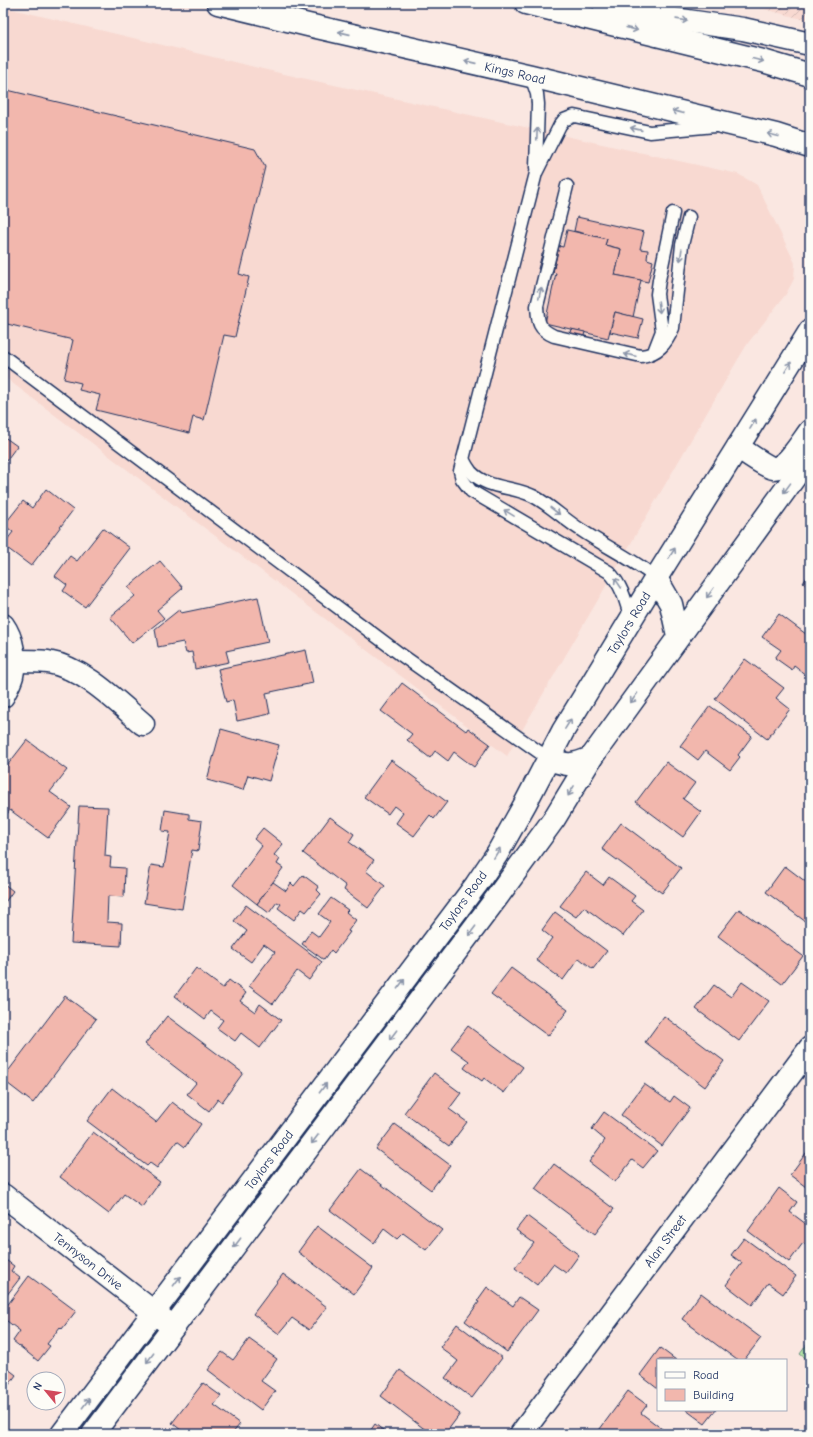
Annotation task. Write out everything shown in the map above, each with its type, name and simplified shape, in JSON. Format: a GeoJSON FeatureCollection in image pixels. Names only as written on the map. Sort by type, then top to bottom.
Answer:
{"type":"FeatureCollection","features":[{"type":"Feature","properties":{"kind":"main road","name":"Kings Road"},"geometry":{"type":"LineString","coordinates":[[218,3],[776,135],[810,146]]}},
{"type":"Feature","properties":{"kind":"main road"},"geometry":{"type":"LineString","coordinates":[[526,3],[763,61],[810,74]]}},
{"type":"Feature","properties":{"kind":"main road"},"geometry":{"type":"LineString","coordinates":[[560,3],[743,28],[810,44]]}},
{"type":"Feature","properties":{"kind":"main road","name":"Taylors Road"},"geometry":{"type":"LineString","coordinates":[[62,1434],[476,885],[497,854],[563,731],[656,578],[810,331]]}},
{"type":"Feature","properties":{"kind":"main road"},"geometry":{"type":"LineString","coordinates":[[738,447],[768,466],[775,468],[786,462],[810,431]]}},
{"type":"Feature","properties":{"kind":"main road","name":"Taylors Road"},"geometry":{"type":"LineString","coordinates":[[93,1434],[495,900],[554,819],[590,758],[810,456]]}},
{"type":"Feature","properties":{"kind":"main road"},"geometry":{"type":"LineString","coordinates":[[656,578],[671,604],[678,636]]}},
{"type":"Feature","properties":{"kind":"main road"},"geometry":{"type":"LineString","coordinates":[[3,625],[12,644],[14,661],[12,676],[3,696]]}},
{"type":"Feature","properties":{"kind":"main road"},"geometry":{"type":"LineString","coordinates":[[14,661],[49,662],[65,667],[79,674],[105,691],[143,724]]}},
{"type":"Feature","properties":{"kind":"main road"},"geometry":{"type":"LineString","coordinates":[[549,759],[565,764],[576,764],[590,758]]}},
{"type":"Feature","properties":{"kind":"main road","name":"Alan Street"},"geometry":{"type":"LineString","coordinates":[[521,1434],[810,1048]]}},
{"type":"Feature","properties":{"kind":"main road","name":"Tennyson Drive"},"geometry":{"type":"LineString","coordinates":[[3,1195],[173,1327]]}},
{"type":"Feature","properties":{"kind":"lane"},"geometry":{"type":"LineString","coordinates":[[530,76],[537,94],[538,104],[536,173]]}},
{"type":"Feature","properties":{"kind":"lane"},"geometry":{"type":"LineString","coordinates":[[631,619],[622,589],[609,572],[471,490],[462,478],[460,471],[536,173],[560,125],[569,117],[579,116],[650,132],[730,125]]}},
{"type":"Feature","properties":{"kind":"lane"},"geometry":{"type":"LineString","coordinates":[[567,186],[537,306],[541,328],[546,333],[554,336],[640,356],[655,352],[660,348],[668,339],[673,328],[682,245],[689,217]]}},
{"type":"Feature","properties":{"kind":"lane"},"geometry":{"type":"LineString","coordinates":[[647,355],[655,348],[662,332],[658,308],[658,287],[673,213]]}},
{"type":"Feature","properties":{"kind":"lane"},"geometry":{"type":"LineString","coordinates":[[3,356],[394,650],[549,759]]}},
{"type":"Feature","properties":{"kind":"lane"},"geometry":{"type":"LineString","coordinates":[[463,459],[470,471],[479,478],[497,486],[514,489],[533,496],[583,532],[644,568],[656,578]]}},
{"type":"Feature","properties":{"kind":"shaded area"},"geometry":{"type":"Polygon","coordinates":[[[763,3],[810,3],[810,21],[760,8],[763,3]]]}},
{"type":"Feature","properties":{"kind":"shaded area"},"geometry":{"type":"Polygon","coordinates":[[[3,7],[284,74],[738,174],[757,185],[795,263],[794,279],[786,294],[748,343],[737,361],[507,756],[3,376],[3,7]]]}},
{"type":"Feature","properties":{"kind":"green space"},"geometry":{"type":"Polygon","coordinates":[[[810,1340],[810,1362],[800,1354],[810,1340]]]}},
{"type":"Feature","properties":{"kind":"building"},"geometry":{"type":"Polygon","coordinates":[[[3,89],[255,149],[265,167],[239,274],[249,277],[235,337],[224,335],[204,420],[193,417],[189,433],[96,410],[100,395],[79,390],[81,383],[64,379],[73,340],[3,323],[3,89]]]}},
{"type":"Feature","properties":{"kind":"building"},"geometry":{"type":"Polygon","coordinates":[[[577,217],[644,232],[640,249],[648,250],[647,259],[653,261],[648,282],[615,275],[621,249],[605,245],[607,239],[574,231],[577,217]]]}},
{"type":"Feature","properties":{"kind":"building"},"geometry":{"type":"Polygon","coordinates":[[[567,230],[607,239],[605,245],[621,249],[615,275],[641,280],[633,317],[615,312],[608,338],[545,323],[556,273],[553,272],[559,246],[563,247],[567,230]]]}},
{"type":"Feature","properties":{"kind":"building"},"geometry":{"type":"Polygon","coordinates":[[[542,254],[556,257],[553,272],[538,269],[542,254]]]}},
{"type":"Feature","properties":{"kind":"building"},"geometry":{"type":"Polygon","coordinates":[[[615,312],[643,319],[638,338],[610,332],[615,312]]]}},
{"type":"Feature","properties":{"kind":"building"},"geometry":{"type":"Polygon","coordinates":[[[571,329],[585,332],[581,347],[567,344],[571,329]]]}},
{"type":"Feature","properties":{"kind":"building"},"geometry":{"type":"Polygon","coordinates":[[[3,436],[17,446],[3,465],[3,436]]]}},
{"type":"Feature","properties":{"kind":"building"},"geometry":{"type":"Polygon","coordinates":[[[46,489],[73,510],[31,566],[3,545],[13,532],[4,525],[23,501],[32,508],[46,489]]]}},
{"type":"Feature","properties":{"kind":"building"},"geometry":{"type":"Polygon","coordinates":[[[103,528],[130,548],[85,607],[63,591],[67,585],[55,576],[70,556],[77,561],[103,528]]]}},
{"type":"Feature","properties":{"kind":"building"},"geometry":{"type":"Polygon","coordinates":[[[160,561],[183,588],[157,610],[164,618],[132,643],[110,617],[135,596],[128,587],[160,561]]]}},
{"type":"Feature","properties":{"kind":"building"},"geometry":{"type":"Polygon","coordinates":[[[810,573],[810,588],[803,583],[810,573]]]}},
{"type":"Feature","properties":{"kind":"building"},"geometry":{"type":"Polygon","coordinates":[[[258,597],[268,642],[226,651],[229,662],[195,669],[192,652],[186,653],[183,642],[158,647],[155,629],[180,609],[181,613],[258,597]]]}},
{"type":"Feature","properties":{"kind":"building"},"geometry":{"type":"Polygon","coordinates":[[[779,614],[810,637],[810,678],[794,666],[792,670],[775,658],[781,650],[762,637],[779,614]]]}},
{"type":"Feature","properties":{"kind":"building"},"geometry":{"type":"Polygon","coordinates":[[[306,650],[313,683],[266,693],[270,714],[237,721],[233,700],[226,702],[218,669],[306,650]]]}},
{"type":"Feature","properties":{"kind":"building"},"geometry":{"type":"Polygon","coordinates":[[[745,659],[784,688],[776,698],[790,709],[767,739],[715,699],[745,659]]]}},
{"type":"Feature","properties":{"kind":"building"},"geometry":{"type":"Polygon","coordinates":[[[402,683],[466,731],[468,728],[490,744],[474,767],[454,752],[448,761],[435,751],[430,758],[407,740],[412,734],[381,711],[402,683]]]}},
{"type":"Feature","properties":{"kind":"building"},"geometry":{"type":"Polygon","coordinates":[[[710,706],[752,736],[738,755],[740,757],[730,770],[705,751],[698,760],[680,746],[710,706]]]}},
{"type":"Feature","properties":{"kind":"building"},"geometry":{"type":"Polygon","coordinates":[[[221,729],[279,745],[269,781],[248,775],[243,790],[207,780],[221,729]]]}},
{"type":"Feature","properties":{"kind":"building"},"geometry":{"type":"Polygon","coordinates":[[[27,740],[67,770],[50,792],[71,807],[48,838],[10,810],[3,819],[3,771],[27,740]]]}},
{"type":"Feature","properties":{"kind":"building"},"geometry":{"type":"Polygon","coordinates":[[[391,760],[447,802],[434,819],[430,815],[414,836],[396,823],[403,813],[394,806],[388,814],[364,797],[391,760]]]}},
{"type":"Feature","properties":{"kind":"building"},"geometry":{"type":"Polygon","coordinates":[[[666,762],[695,783],[683,799],[701,812],[683,837],[636,802],[666,762]]]}},
{"type":"Feature","properties":{"kind":"building"},"geometry":{"type":"Polygon","coordinates":[[[79,806],[108,807],[105,856],[111,857],[110,867],[125,868],[124,897],[108,896],[107,922],[122,923],[121,946],[71,943],[79,806]]]}},
{"type":"Feature","properties":{"kind":"building"},"geometry":{"type":"Polygon","coordinates":[[[165,810],[189,814],[189,819],[202,821],[198,851],[192,850],[182,909],[144,903],[151,865],[164,867],[170,832],[162,831],[165,810]]]}},
{"type":"Feature","properties":{"kind":"building"},"geometry":{"type":"Polygon","coordinates":[[[330,817],[354,834],[349,842],[374,860],[366,871],[385,886],[368,908],[344,890],[346,886],[303,853],[330,817]]]}},
{"type":"Feature","properties":{"kind":"building"},"geometry":{"type":"Polygon","coordinates":[[[621,823],[681,868],[662,893],[602,849],[621,823]]]}},
{"type":"Feature","properties":{"kind":"building"},"geometry":{"type":"Polygon","coordinates":[[[263,828],[283,844],[274,855],[280,859],[277,864],[283,868],[257,904],[233,885],[262,846],[254,839],[263,828]]]}},
{"type":"Feature","properties":{"kind":"building"},"geometry":{"type":"Polygon","coordinates":[[[785,866],[810,885],[810,925],[766,892],[785,866]]]}},
{"type":"Feature","properties":{"kind":"building"},"geometry":{"type":"Polygon","coordinates":[[[586,872],[603,885],[609,877],[635,896],[631,901],[643,910],[623,936],[584,907],[576,917],[560,906],[586,872]]]}},
{"type":"Feature","properties":{"kind":"building"},"geometry":{"type":"Polygon","coordinates":[[[303,875],[319,887],[317,890],[321,894],[306,912],[302,909],[294,920],[278,908],[281,904],[277,902],[269,913],[257,904],[273,882],[286,891],[291,883],[294,886],[303,875]]]}},
{"type":"Feature","properties":{"kind":"building"},"geometry":{"type":"Polygon","coordinates":[[[3,883],[13,891],[3,905],[3,883]]]}},
{"type":"Feature","properties":{"kind":"building"},"geometry":{"type":"Polygon","coordinates":[[[331,898],[348,910],[346,912],[356,920],[348,931],[350,932],[334,953],[331,950],[324,960],[302,944],[311,931],[319,937],[330,922],[319,914],[331,898]]]}},
{"type":"Feature","properties":{"kind":"building"},"geometry":{"type":"Polygon","coordinates":[[[246,905],[322,962],[309,980],[297,971],[273,1004],[249,986],[275,952],[264,944],[251,962],[233,949],[247,931],[234,921],[246,905]]]}},
{"type":"Feature","properties":{"kind":"building"},"geometry":{"type":"Polygon","coordinates":[[[739,909],[803,956],[782,984],[718,936],[739,909]]]}},
{"type":"Feature","properties":{"kind":"building"},"geometry":{"type":"Polygon","coordinates":[[[555,912],[607,951],[593,969],[579,958],[563,980],[536,960],[552,938],[542,930],[555,912]]]}},
{"type":"Feature","properties":{"kind":"building"},"geometry":{"type":"Polygon","coordinates":[[[196,968],[223,988],[229,980],[246,993],[240,1001],[255,1012],[260,1004],[281,1020],[260,1048],[241,1033],[235,1041],[217,1028],[223,1020],[211,1011],[205,1019],[175,996],[196,968]]]}},
{"type":"Feature","properties":{"kind":"building"},"geometry":{"type":"Polygon","coordinates":[[[511,968],[568,1010],[548,1036],[491,994],[511,968]]]}},
{"type":"Feature","properties":{"kind":"building"},"geometry":{"type":"Polygon","coordinates":[[[742,982],[769,1001],[739,1041],[696,1009],[714,985],[731,997],[742,982]]]}},
{"type":"Feature","properties":{"kind":"building"},"geometry":{"type":"Polygon","coordinates":[[[65,996],[96,1019],[33,1103],[3,1080],[3,1078],[65,996]]]}},
{"type":"Feature","properties":{"kind":"building"},"geometry":{"type":"Polygon","coordinates":[[[167,1016],[243,1073],[222,1102],[218,1099],[209,1111],[187,1094],[196,1083],[145,1044],[167,1016]]]}},
{"type":"Feature","properties":{"kind":"building"},"geometry":{"type":"Polygon","coordinates":[[[664,1016],[724,1061],[705,1087],[645,1042],[664,1016]]]}},
{"type":"Feature","properties":{"kind":"building"},"geometry":{"type":"Polygon","coordinates":[[[468,1026],[523,1067],[504,1093],[484,1078],[482,1081],[464,1068],[469,1061],[451,1048],[468,1026]]]}},
{"type":"Feature","properties":{"kind":"building"},"geometry":{"type":"Polygon","coordinates":[[[434,1073],[461,1093],[449,1109],[467,1122],[449,1146],[404,1113],[434,1073]]]}},
{"type":"Feature","properties":{"kind":"building"},"geometry":{"type":"Polygon","coordinates":[[[644,1084],[670,1102],[674,1096],[690,1108],[662,1146],[621,1115],[644,1084]]]}},
{"type":"Feature","properties":{"kind":"building"},"geometry":{"type":"Polygon","coordinates":[[[112,1088],[156,1122],[172,1102],[201,1124],[185,1147],[177,1141],[157,1168],[150,1163],[147,1166],[87,1121],[112,1088]]]}},
{"type":"Feature","properties":{"kind":"building"},"geometry":{"type":"Polygon","coordinates":[[[604,1112],[657,1151],[643,1168],[632,1160],[615,1182],[589,1162],[605,1140],[592,1129],[604,1112]]]}},
{"type":"Feature","properties":{"kind":"building"},"geometry":{"type":"Polygon","coordinates":[[[395,1124],[450,1165],[431,1190],[376,1149],[395,1124]]]}},
{"type":"Feature","properties":{"kind":"building"},"geometry":{"type":"Polygon","coordinates":[[[93,1132],[160,1182],[142,1207],[124,1194],[109,1214],[60,1177],[93,1132]]]}},
{"type":"Feature","properties":{"kind":"building"},"geometry":{"type":"Polygon","coordinates":[[[809,1149],[810,1150],[810,1190],[790,1175],[809,1149]]]}},
{"type":"Feature","properties":{"kind":"building"},"geometry":{"type":"Polygon","coordinates":[[[554,1164],[614,1209],[595,1234],[535,1189],[554,1164]]]}},
{"type":"Feature","properties":{"kind":"building"},"geometry":{"type":"Polygon","coordinates":[[[361,1169],[442,1230],[426,1250],[403,1233],[397,1239],[384,1229],[374,1243],[330,1210],[361,1169]]]}},
{"type":"Feature","properties":{"kind":"building"},"geometry":{"type":"Polygon","coordinates":[[[779,1188],[797,1202],[790,1212],[810,1227],[810,1239],[806,1245],[803,1243],[789,1262],[748,1231],[779,1188]]]}},
{"type":"Feature","properties":{"kind":"building"},"geometry":{"type":"Polygon","coordinates":[[[527,1216],[579,1255],[566,1273],[553,1264],[537,1285],[515,1268],[534,1243],[516,1230],[527,1216]]]}},
{"type":"Feature","properties":{"kind":"building"},"geometry":{"type":"Polygon","coordinates":[[[317,1226],[373,1268],[354,1294],[298,1252],[317,1226]]]}},
{"type":"Feature","properties":{"kind":"building"},"geometry":{"type":"Polygon","coordinates":[[[744,1238],[796,1276],[783,1294],[768,1283],[752,1305],[726,1285],[742,1263],[731,1255],[744,1238]]]}},
{"type":"Feature","properties":{"kind":"building"},"geometry":{"type":"Polygon","coordinates":[[[3,1258],[14,1266],[11,1271],[20,1278],[3,1300],[3,1258]]]}},
{"type":"Feature","properties":{"kind":"building"},"geometry":{"type":"Polygon","coordinates":[[[283,1274],[327,1307],[309,1330],[292,1318],[279,1334],[253,1314],[283,1274]]]}},
{"type":"Feature","properties":{"kind":"building"},"geometry":{"type":"Polygon","coordinates":[[[29,1276],[76,1311],[62,1329],[60,1327],[47,1344],[50,1346],[38,1361],[13,1341],[20,1331],[3,1318],[3,1311],[29,1276]]]}},
{"type":"Feature","properties":{"kind":"building"},"geometry":{"type":"Polygon","coordinates":[[[487,1287],[513,1306],[519,1297],[538,1310],[507,1352],[465,1321],[479,1302],[477,1301],[487,1287]]]}},
{"type":"Feature","properties":{"kind":"building"},"geometry":{"type":"Polygon","coordinates":[[[701,1293],[761,1338],[745,1359],[736,1359],[682,1319],[701,1293]]]}},
{"type":"Feature","properties":{"kind":"building"},"geometry":{"type":"Polygon","coordinates":[[[457,1324],[502,1358],[472,1398],[445,1378],[458,1361],[440,1347],[457,1324]]]}},
{"type":"Feature","properties":{"kind":"building"},"geometry":{"type":"Polygon","coordinates":[[[249,1339],[277,1359],[261,1381],[275,1391],[261,1410],[208,1370],[222,1352],[233,1360],[249,1339]]]}},
{"type":"Feature","properties":{"kind":"building"},"geometry":{"type":"Polygon","coordinates":[[[660,1348],[675,1359],[657,1359],[657,1388],[640,1375],[660,1348]]]}},
{"type":"Feature","properties":{"kind":"building"},"geometry":{"type":"Polygon","coordinates":[[[3,1365],[16,1375],[3,1393],[3,1365]]]}},
{"type":"Feature","properties":{"kind":"building"},"geometry":{"type":"Polygon","coordinates":[[[400,1370],[460,1414],[445,1434],[431,1434],[381,1396],[400,1370]]]}},
{"type":"Feature","properties":{"kind":"building"},"geometry":{"type":"Polygon","coordinates":[[[203,1383],[221,1396],[214,1405],[240,1424],[232,1434],[186,1434],[172,1423],[203,1383]]]}},
{"type":"Feature","properties":{"kind":"building"},"geometry":{"type":"Polygon","coordinates":[[[628,1391],[647,1405],[641,1413],[666,1432],[664,1434],[597,1433],[628,1391]]]}},
{"type":"Feature","properties":{"kind":"building"},"geometry":{"type":"Polygon","coordinates":[[[687,1411],[715,1411],[705,1424],[687,1411]]]}},
{"type":"Feature","properties":{"kind":"building"},"geometry":{"type":"Polygon","coordinates":[[[375,1424],[388,1434],[368,1434],[375,1424]]]}}]}
